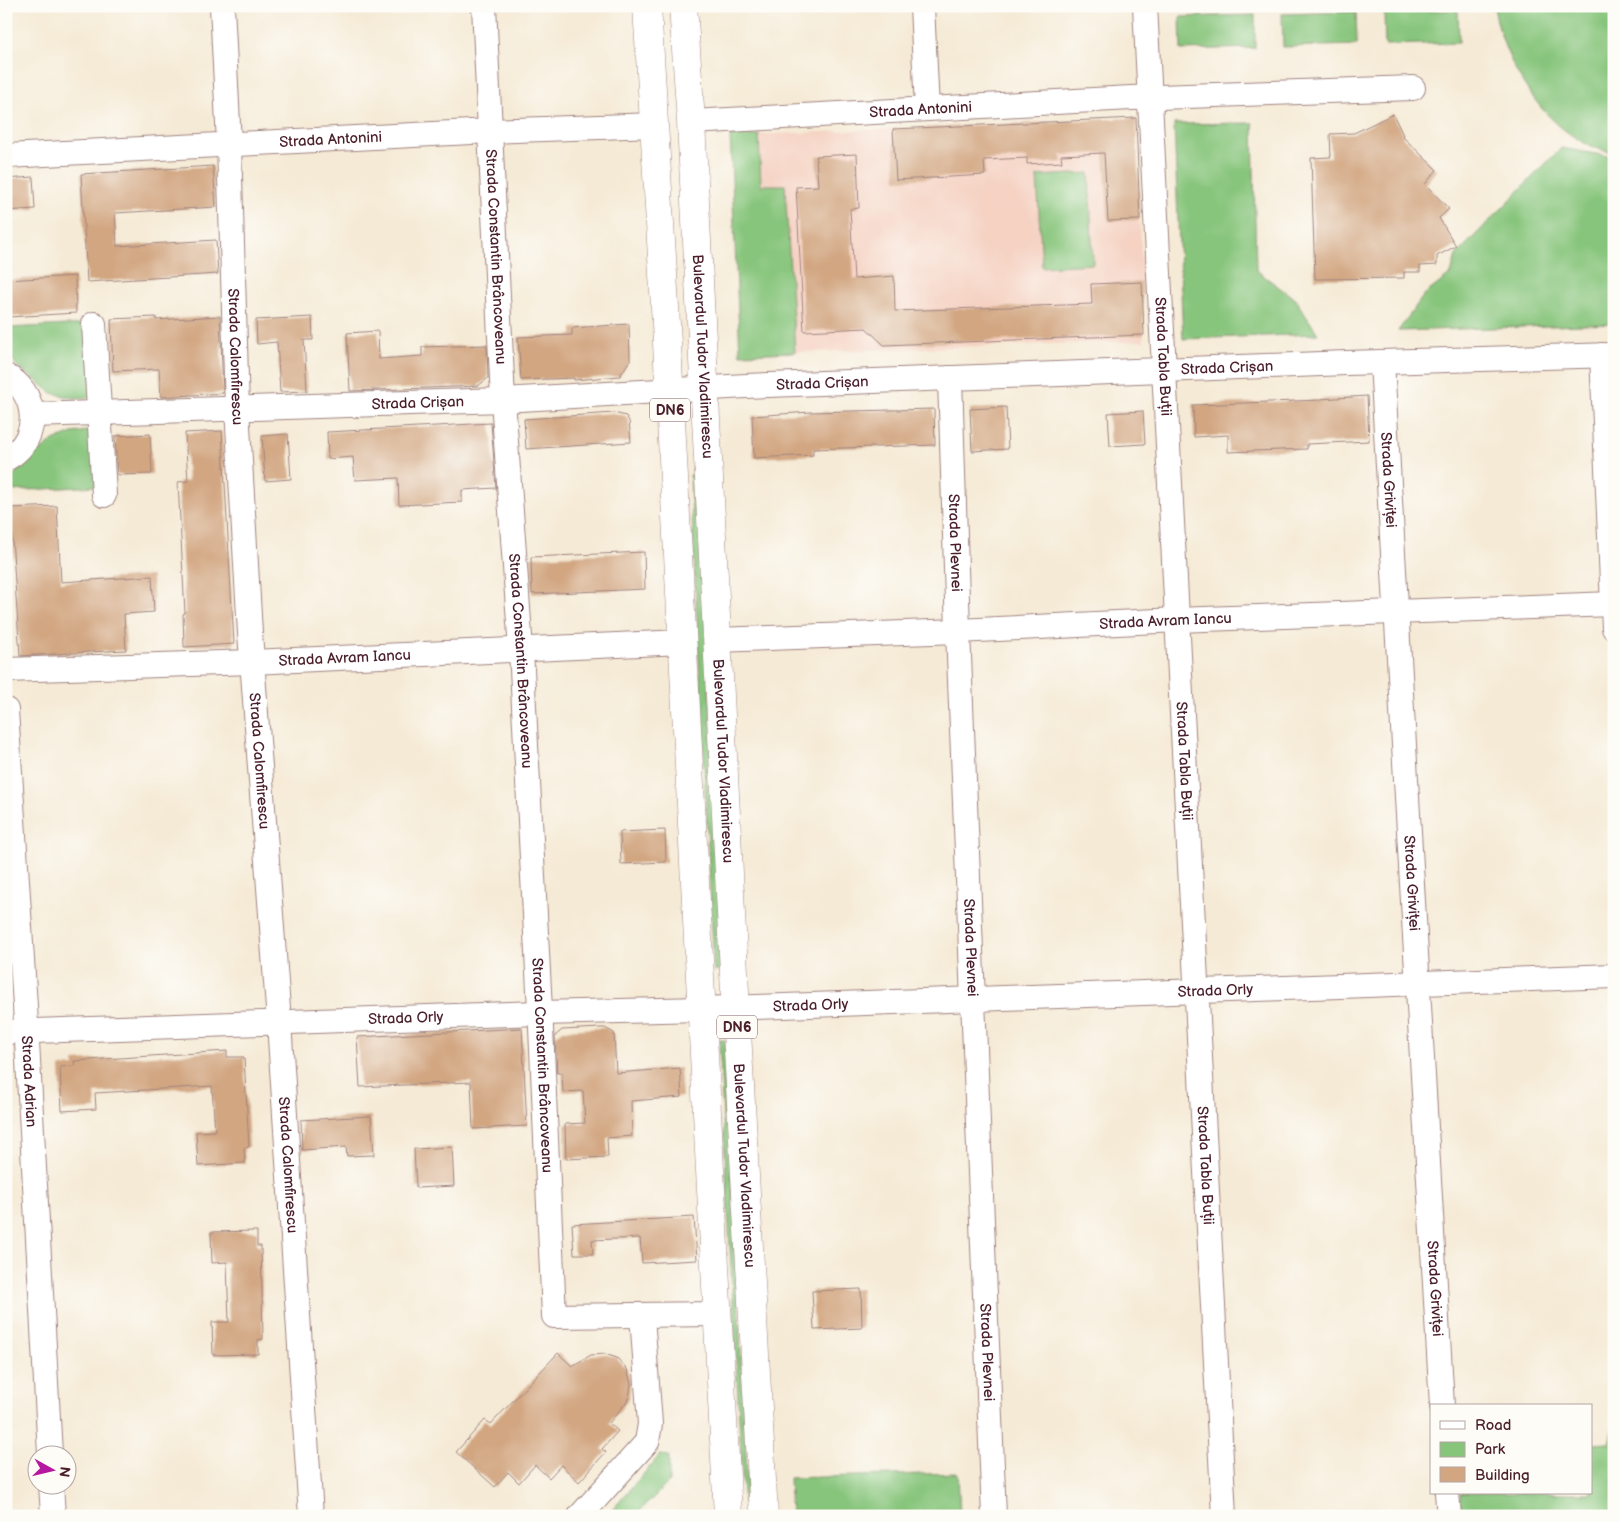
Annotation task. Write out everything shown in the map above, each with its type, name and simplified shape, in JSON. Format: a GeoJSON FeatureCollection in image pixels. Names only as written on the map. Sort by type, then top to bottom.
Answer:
{"type":"FeatureCollection","features":[{"type":"Feature","properties":{"kind":"main road","name":"DN6"},"geometry":{"type":"LineString","coordinates":[[647,6],[655,125],[728,1516]]}},
{"type":"Feature","properties":{"kind":"main road","name":"Bulevardul Tudor Vladimirescu"},"geometry":{"type":"LineString","coordinates":[[683,6],[691,122],[764,1516]]}},
{"type":"Feature","properties":{"kind":"street","name":"Strada Calomfirescu"},"geometry":{"type":"LineString","coordinates":[[222,6],[229,144],[237,409],[252,662],[279,1022],[311,1516]]}},
{"type":"Feature","properties":{"kind":"street","name":"Strada Constantin Brâncoveanu"},"geometry":{"type":"LineString","coordinates":[[484,6],[503,400],[521,650],[554,1316],[642,1316]]}},
{"type":"Feature","properties":{"kind":"street"},"geometry":{"type":"LineString","coordinates":[[922,6],[927,109]]}},
{"type":"Feature","properties":{"kind":"street","name":"Strada Tabla Buții"},"geometry":{"type":"LineString","coordinates":[[1145,6],[1224,1516]]}},
{"type":"Feature","properties":{"kind":"street","name":"Strada Antonini"},"geometry":{"type":"LineString","coordinates":[[691,122],[1150,97],[1413,88]]}},
{"type":"Feature","properties":{"kind":"street","name":"Strada Antonini"},"geometry":{"type":"LineString","coordinates":[[6,156],[491,131],[655,125]]}},
{"type":"Feature","properties":{"kind":"street"},"geometry":{"type":"LineString","coordinates":[[94,324],[104,495]]}},
{"type":"Feature","properties":{"kind":"street"},"geometry":{"type":"LineString","coordinates":[[1608,355],[1614,628]]}},
{"type":"Feature","properties":{"kind":"street","name":"Strada Crișan"},"geometry":{"type":"LineString","coordinates":[[32,415],[503,400],[704,388],[1608,355]]}},
{"type":"Feature","properties":{"kind":"street","name":"Strada Griviței"},"geometry":{"type":"LineString","coordinates":[[1382,362],[1442,1404]]}},
{"type":"Feature","properties":{"kind":"street"},"geometry":{"type":"LineString","coordinates":[[6,376],[18,384],[26,394],[32,415],[31,429],[25,442],[6,459]]}},
{"type":"Feature","properties":{"kind":"street","name":"Strada Plevnei"},"geometry":{"type":"LineString","coordinates":[[950,378],[958,631],[994,1516]]}},
{"type":"Feature","properties":{"kind":"street","name":"Strada Avram Iancu"},"geometry":{"type":"LineString","coordinates":[[717,640],[1177,620],[1613,604]]}},
{"type":"Feature","properties":{"kind":"street","name":"Strada Avram Iancu"},"geometry":{"type":"LineString","coordinates":[[6,670],[252,662],[682,642]]}},
{"type":"Feature","properties":{"kind":"street","name":"Strada Adrian"},"geometry":{"type":"LineString","coordinates":[[6,710],[16,1032],[49,1444]]}},
{"type":"Feature","properties":{"kind":"street","name":"Strada Orly"},"geometry":{"type":"LineString","coordinates":[[16,1032],[1614,976]]}},
{"type":"Feature","properties":{"kind":"street"},"geometry":{"type":"LineString","coordinates":[[580,1516],[647,1442],[650,1424],[642,1316],[718,1314]]}},
{"type":"Feature","properties":{"kind":"street"},"geometry":{"type":"LineString","coordinates":[[52,1494],[53,1516]]}},
{"type":"Feature","properties":{"kind":"street"},"geometry":{"type":"LineString","coordinates":[[1448,1494],[1449,1516]]}},
{"type":"Feature","properties":{"kind":"shaded area"},"geometry":{"type":"Polygon","coordinates":[[[1136,118],[1138,168],[1105,171],[1108,221],[1140,220],[1144,341],[740,354],[730,136],[1136,118]]]}},
{"type":"Feature","properties":{"kind":"green space"},"geometry":{"type":"Polygon","coordinates":[[[1494,6],[1614,6],[1614,153],[1591,146],[1570,134],[1550,117],[1533,98],[1519,76],[1508,53],[1499,29],[1494,6]]]}},
{"type":"Feature","properties":{"kind":"green space"},"geometry":{"type":"Polygon","coordinates":[[[1458,10],[1459,43],[1385,45],[1384,12],[1458,10]]]}},
{"type":"Feature","properties":{"kind":"green space"},"geometry":{"type":"Polygon","coordinates":[[[1356,12],[1357,45],[1283,47],[1282,14],[1356,12]]]}},
{"type":"Feature","properties":{"kind":"green space"},"geometry":{"type":"Polygon","coordinates":[[[1255,15],[1255,48],[1181,50],[1180,17],[1255,15]]]}},
{"type":"Feature","properties":{"kind":"green space"},"geometry":{"type":"Polygon","coordinates":[[[1253,123],[1256,270],[1295,299],[1318,334],[1183,339],[1174,124],[1253,123]]]}},
{"type":"Feature","properties":{"kind":"green space"},"geometry":{"type":"Polygon","coordinates":[[[759,135],[761,185],[785,185],[795,352],[740,354],[730,136],[759,135]]]}},
{"type":"Feature","properties":{"kind":"green space"},"geometry":{"type":"Polygon","coordinates":[[[1561,148],[1614,157],[1614,324],[1398,331],[1424,295],[1451,274],[1456,255],[1561,148]]]}},
{"type":"Feature","properties":{"kind":"green space"},"geometry":{"type":"Polygon","coordinates":[[[1089,173],[1093,264],[1042,267],[1037,176],[1089,173]]]}},
{"type":"Feature","properties":{"kind":"green space"},"geometry":{"type":"Polygon","coordinates":[[[89,324],[93,397],[73,398],[52,393],[16,365],[7,352],[6,328],[89,324]]]}},
{"type":"Feature","properties":{"kind":"green space"},"geometry":{"type":"Polygon","coordinates":[[[94,430],[97,486],[10,491],[12,478],[22,465],[53,441],[72,433],[94,430]]]}},
{"type":"Feature","properties":{"kind":"green space"},"geometry":{"type":"Polygon","coordinates":[[[690,475],[699,475],[723,970],[714,971],[690,475]]]}},
{"type":"Feature","properties":{"kind":"green space"},"geometry":{"type":"Polygon","coordinates":[[[719,1040],[725,1040],[749,1513],[744,1513],[719,1040]]]}},
{"type":"Feature","properties":{"kind":"green space"},"geometry":{"type":"Polygon","coordinates":[[[1614,1423],[1614,1516],[1461,1516],[1460,1494],[1592,1494],[1592,1444],[1609,1443],[1614,1423]]]}},
{"type":"Feature","properties":{"kind":"green space"},"geometry":{"type":"Polygon","coordinates":[[[660,1455],[669,1456],[669,1482],[635,1516],[607,1516],[660,1455]]]}},
{"type":"Feature","properties":{"kind":"green space"},"geometry":{"type":"Polygon","coordinates":[[[958,1473],[960,1516],[791,1516],[789,1478],[958,1473]]]}},
{"type":"Feature","properties":{"kind":"building"},"geometry":{"type":"Polygon","coordinates":[[[1393,114],[1402,136],[1437,170],[1425,184],[1449,209],[1439,218],[1456,246],[1437,256],[1437,265],[1420,266],[1420,272],[1404,272],[1404,278],[1315,279],[1311,158],[1331,157],[1330,134],[1354,133],[1393,114]]]}},
{"type":"Feature","properties":{"kind":"building"},"geometry":{"type":"Polygon","coordinates":[[[1136,118],[1140,220],[1108,221],[1104,153],[1061,155],[1062,162],[1027,164],[1027,158],[984,160],[985,175],[896,180],[893,129],[1136,118]]]}},
{"type":"Feature","properties":{"kind":"building"},"geometry":{"type":"Polygon","coordinates":[[[857,154],[859,208],[850,209],[854,279],[894,276],[895,311],[1092,304],[1091,284],[1142,282],[1144,335],[884,345],[866,328],[804,331],[796,187],[818,186],[816,156],[857,154]]]}},
{"type":"Feature","properties":{"kind":"building"},"geometry":{"type":"Polygon","coordinates":[[[213,166],[216,207],[115,213],[117,246],[216,240],[218,274],[87,282],[81,174],[213,166]]]}},
{"type":"Feature","properties":{"kind":"building"},"geometry":{"type":"Polygon","coordinates":[[[33,177],[35,209],[6,211],[6,179],[33,177]]]}},
{"type":"Feature","properties":{"kind":"building"},"geometry":{"type":"Polygon","coordinates":[[[75,276],[76,313],[8,317],[6,280],[75,276]]]}},
{"type":"Feature","properties":{"kind":"building"},"geometry":{"type":"Polygon","coordinates":[[[220,316],[223,393],[161,397],[159,369],[113,371],[111,319],[156,317],[156,320],[220,316]]]}},
{"type":"Feature","properties":{"kind":"building"},"geometry":{"type":"Polygon","coordinates":[[[312,317],[313,340],[304,340],[307,391],[280,392],[277,342],[257,344],[256,320],[312,317]]]}},
{"type":"Feature","properties":{"kind":"building"},"geometry":{"type":"Polygon","coordinates":[[[629,324],[630,360],[620,376],[574,380],[574,378],[521,380],[518,337],[572,335],[572,328],[629,324]]]}},
{"type":"Feature","properties":{"kind":"building"},"geometry":{"type":"Polygon","coordinates":[[[378,331],[379,359],[422,356],[422,347],[487,345],[488,378],[478,386],[350,391],[347,333],[378,331]]]}},
{"type":"Feature","properties":{"kind":"building"},"geometry":{"type":"Polygon","coordinates":[[[1367,396],[1369,441],[1307,444],[1307,449],[1228,452],[1228,435],[1194,437],[1193,405],[1321,400],[1367,396]]]}},
{"type":"Feature","properties":{"kind":"building"},"geometry":{"type":"Polygon","coordinates":[[[1006,407],[1008,449],[972,451],[970,409],[1006,407]]]}},
{"type":"Feature","properties":{"kind":"building"},"geometry":{"type":"Polygon","coordinates":[[[934,409],[935,445],[813,449],[813,455],[754,458],[752,416],[811,412],[934,409]]]}},
{"type":"Feature","properties":{"kind":"building"},"geometry":{"type":"Polygon","coordinates":[[[1143,411],[1145,444],[1110,446],[1108,413],[1143,411]]]}},
{"type":"Feature","properties":{"kind":"building"},"geometry":{"type":"Polygon","coordinates":[[[614,413],[626,416],[629,421],[631,442],[526,449],[524,419],[614,413]]]}},
{"type":"Feature","properties":{"kind":"building"},"geometry":{"type":"Polygon","coordinates":[[[491,423],[496,488],[462,490],[462,502],[399,505],[398,478],[355,480],[353,457],[328,459],[327,432],[491,423]]]}},
{"type":"Feature","properties":{"kind":"building"},"geometry":{"type":"Polygon","coordinates":[[[222,431],[234,644],[184,647],[183,614],[185,613],[178,482],[188,481],[185,433],[222,431]]]}},
{"type":"Feature","properties":{"kind":"building"},"geometry":{"type":"Polygon","coordinates":[[[150,434],[152,474],[117,475],[115,436],[150,434]]]}},
{"type":"Feature","properties":{"kind":"building"},"geometry":{"type":"Polygon","coordinates":[[[288,434],[291,479],[265,481],[262,436],[288,434]]]}},
{"type":"Feature","properties":{"kind":"building"},"geometry":{"type":"Polygon","coordinates":[[[57,506],[61,582],[152,576],[154,612],[124,614],[126,650],[20,656],[10,508],[57,506]]]}},
{"type":"Feature","properties":{"kind":"building"},"geometry":{"type":"Polygon","coordinates":[[[644,552],[645,589],[532,594],[531,557],[644,552]]]}},
{"type":"Feature","properties":{"kind":"building"},"geometry":{"type":"Polygon","coordinates":[[[665,830],[666,862],[621,864],[620,832],[665,830]]]}},
{"type":"Feature","properties":{"kind":"building"},"geometry":{"type":"Polygon","coordinates":[[[522,1028],[527,1126],[473,1129],[471,1082],[360,1087],[357,1037],[522,1028]]]}},
{"type":"Feature","properties":{"kind":"building"},"geometry":{"type":"Polygon","coordinates":[[[605,1028],[614,1033],[616,1073],[680,1068],[682,1097],[631,1101],[632,1136],[607,1138],[608,1157],[566,1159],[565,1124],[585,1123],[583,1091],[563,1092],[562,1073],[557,1073],[555,1036],[562,1030],[605,1028]]]}},
{"type":"Feature","properties":{"kind":"building"},"geometry":{"type":"Polygon","coordinates":[[[227,1051],[227,1057],[244,1057],[249,1147],[244,1148],[245,1163],[198,1166],[196,1132],[215,1131],[212,1086],[95,1093],[96,1109],[62,1111],[60,1067],[75,1066],[74,1061],[227,1051]]]}},
{"type":"Feature","properties":{"kind":"building"},"geometry":{"type":"Polygon","coordinates":[[[371,1116],[374,1155],[347,1156],[346,1147],[302,1150],[301,1120],[371,1116]]]}},
{"type":"Feature","properties":{"kind":"building"},"geometry":{"type":"Polygon","coordinates":[[[452,1147],[454,1186],[416,1188],[414,1149],[452,1147]]]}},
{"type":"Feature","properties":{"kind":"building"},"geometry":{"type":"Polygon","coordinates":[[[694,1217],[697,1260],[642,1263],[640,1238],[592,1240],[593,1254],[574,1254],[572,1224],[694,1217]]]}},
{"type":"Feature","properties":{"kind":"building"},"geometry":{"type":"Polygon","coordinates":[[[257,1231],[257,1246],[261,1246],[263,1339],[258,1340],[258,1354],[213,1355],[212,1322],[229,1322],[227,1262],[212,1263],[211,1232],[257,1231]]]}},
{"type":"Feature","properties":{"kind":"building"},"geometry":{"type":"Polygon","coordinates":[[[861,1289],[862,1328],[814,1330],[812,1291],[861,1289]]]}},
{"type":"Feature","properties":{"kind":"building"},"geometry":{"type":"Polygon","coordinates":[[[558,1353],[572,1366],[591,1355],[605,1354],[617,1358],[627,1369],[631,1384],[629,1397],[609,1423],[618,1431],[602,1449],[606,1452],[579,1482],[561,1465],[549,1478],[535,1465],[519,1483],[508,1472],[495,1487],[456,1452],[485,1420],[491,1424],[558,1353]]]}}]}
